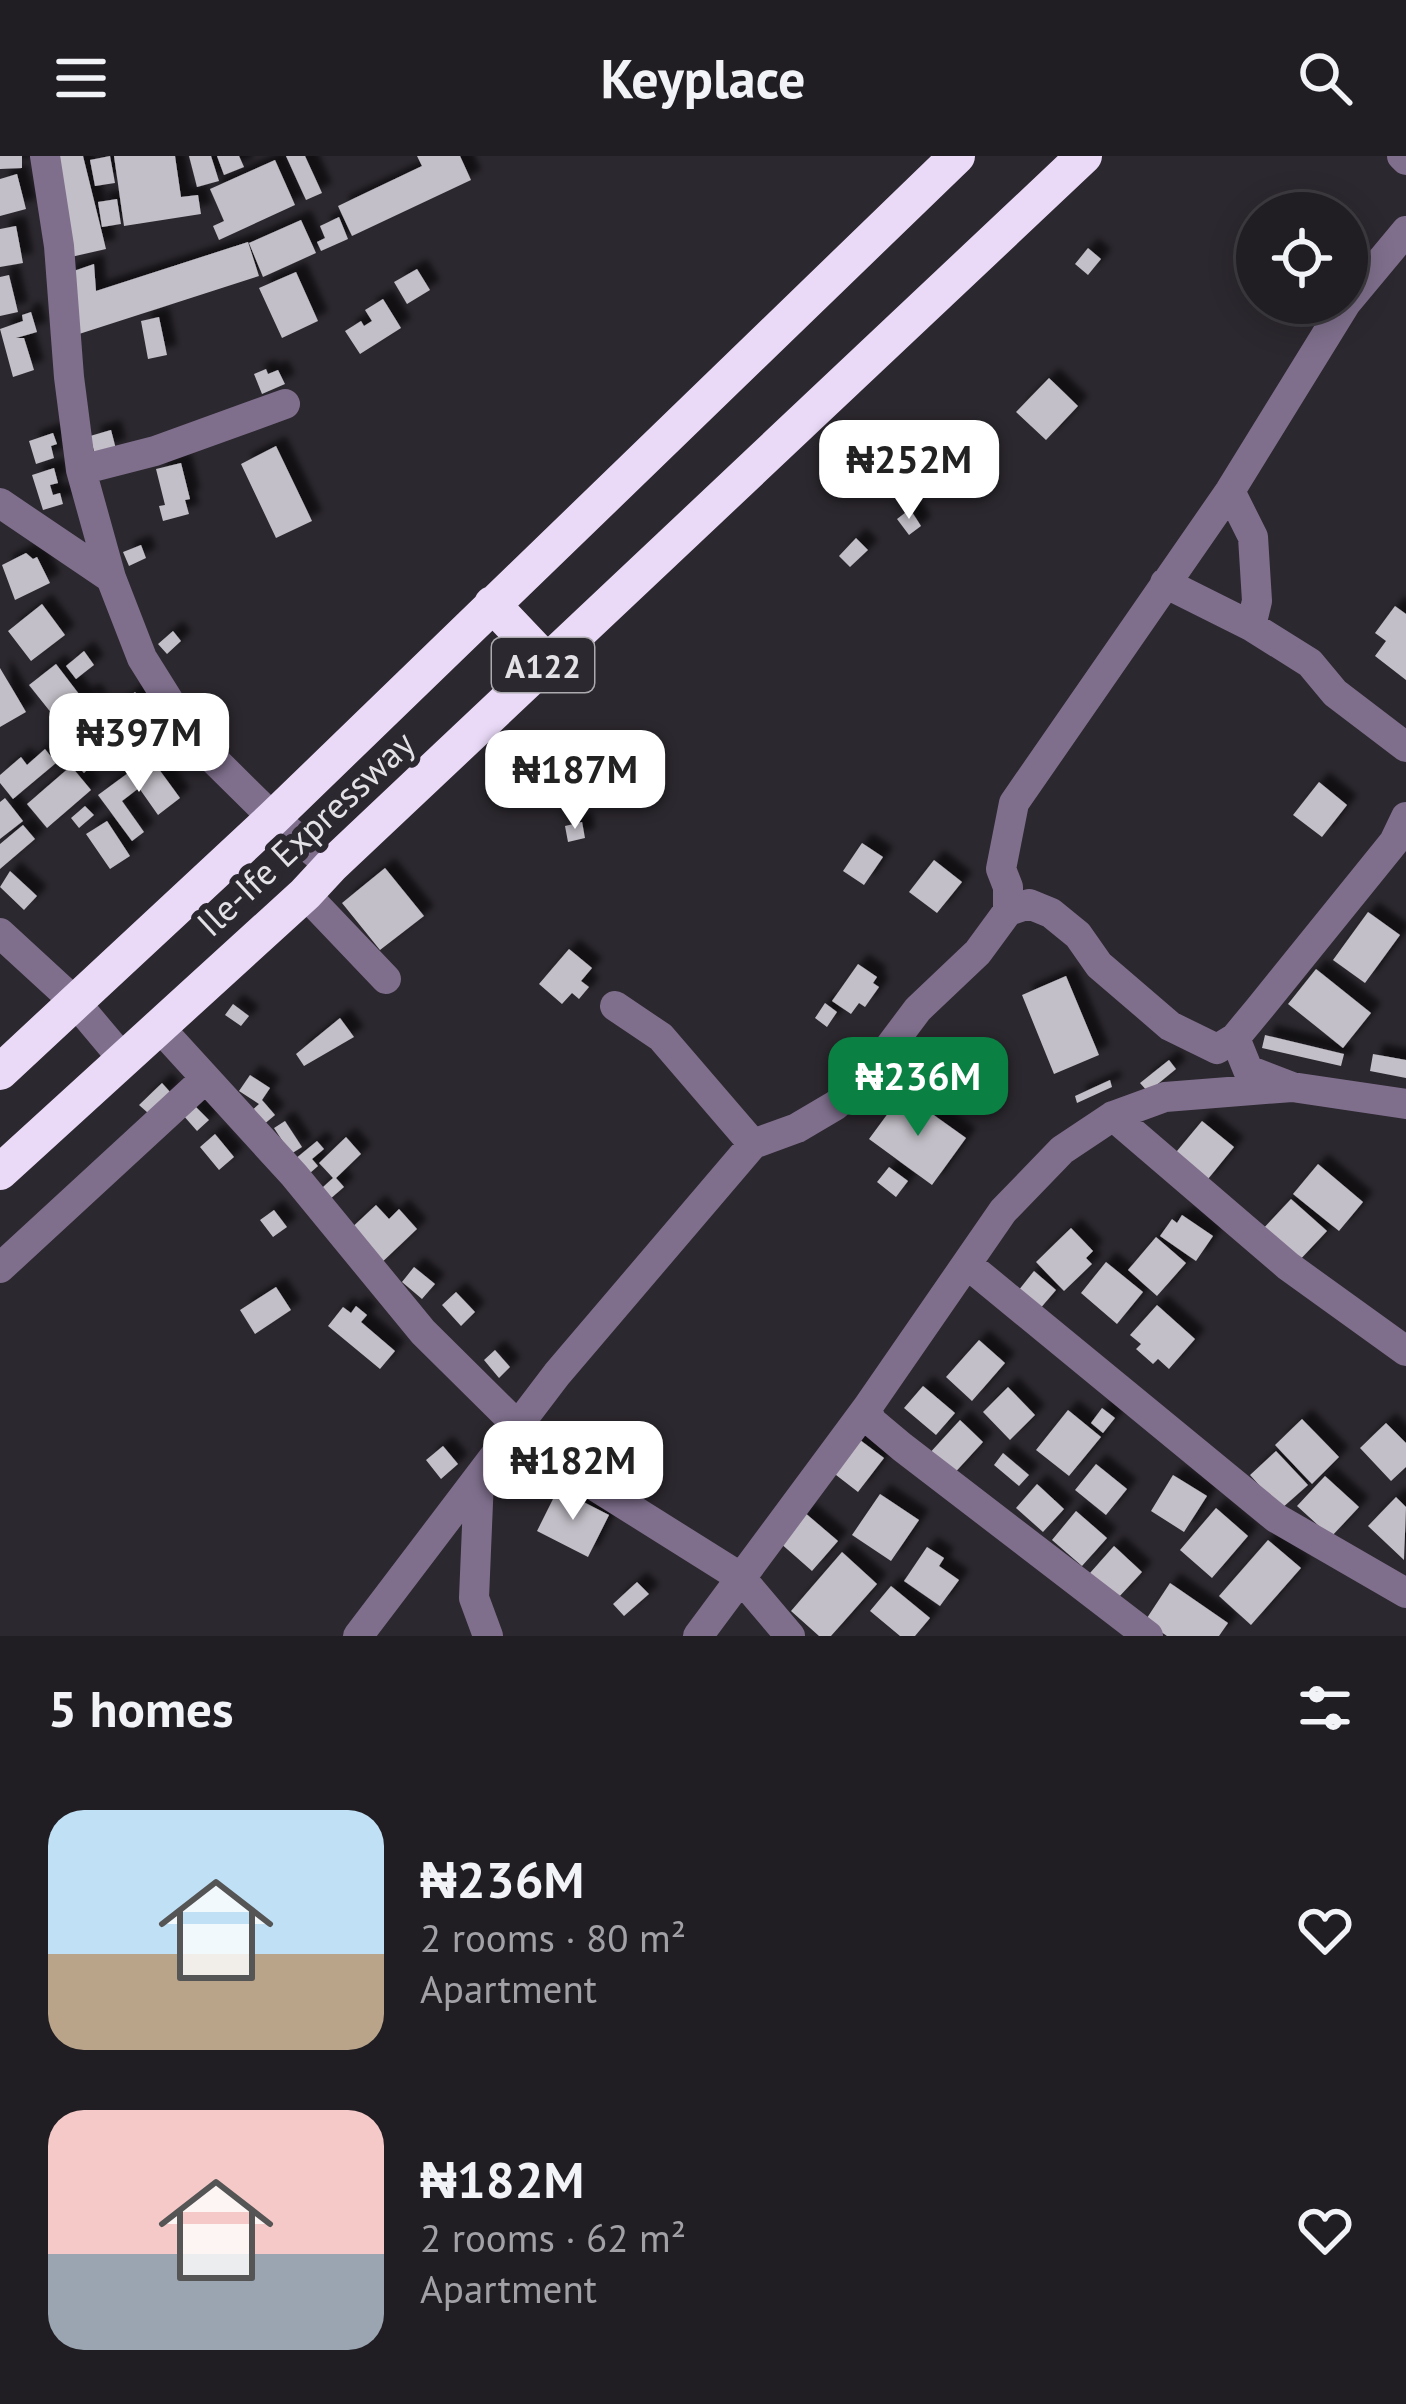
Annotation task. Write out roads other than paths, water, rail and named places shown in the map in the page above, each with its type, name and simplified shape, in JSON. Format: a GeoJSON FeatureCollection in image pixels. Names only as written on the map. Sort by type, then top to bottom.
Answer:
{"type":"FeatureCollection","features":[{"type":"Feature","properties":{"kind":"highway","name":"Ile-Ife Expressway"},"geometry":{"type":"LineString","coordinates":[[0,1072],[273,818],[957,156]]}},
{"type":"Feature","properties":{"kind":"highway","name":"Ile-Ife Expressway"},"geometry":{"type":"LineString","coordinates":[[0,1172],[305,894],[1084,156]]}},
{"type":"Feature","properties":{"kind":"highway"},"geometry":{"type":"LineString","coordinates":[[492,604],[547,662]]}},
{"type":"Feature","properties":{"kind":"street"},"geometry":{"type":"LineString","coordinates":[[45,156],[59,246],[81,470],[111,578],[142,658],[191,738],[273,818],[331,866]]}},
{"type":"Feature","properties":{"kind":"street"},"geometry":{"type":"LineString","coordinates":[[1368,276],[1406,231]]}},
{"type":"Feature","properties":{"kind":"street"},"geometry":{"type":"LineString","coordinates":[[1008,911],[1008,887],[1001,869],[1014,803],[1229,491],[1332,324]]}},
{"type":"Feature","properties":{"kind":"street"},"geometry":{"type":"LineString","coordinates":[[81,470],[155,451],[285,404]]}},
{"type":"Feature","properties":{"kind":"street"},"geometry":{"type":"LineString","coordinates":[[1229,491],[1253,537],[1257,601],[1251,626]]}},
{"type":"Feature","properties":{"kind":"street"},"geometry":{"type":"LineString","coordinates":[[2,509],[111,578]]}},
{"type":"Feature","properties":{"kind":"street"},"geometry":{"type":"LineString","coordinates":[[1165,583],[1251,626],[1310,663],[1335,693],[1406,747]]}},
{"type":"Feature","properties":{"kind":"street"},"geometry":{"type":"LineString","coordinates":[[358,1636],[518,1425],[753,1144],[797,1128],[836,1106],[876,1065],[918,1009],[978,952],[1008,911],[1029,904],[1051,913],[1078,935],[1100,965],[1170,1026],[1217,1049],[1235,1037],[1394,842],[1406,817]]}},
{"type":"Feature","properties":{"kind":"street"},"geometry":{"type":"LineString","coordinates":[[305,894],[386,979]]}},
{"type":"Feature","properties":{"kind":"street"},"geometry":{"type":"LineString","coordinates":[[0,933],[75,1002],[123,1059]]}},
{"type":"Feature","properties":{"kind":"street"},"geometry":{"type":"LineString","coordinates":[[615,1006],[662,1036],[753,1144]]}},
{"type":"Feature","properties":{"kind":"street"},"geometry":{"type":"LineString","coordinates":[[159,1027],[293,1175],[423,1332],[518,1425],[595,1486],[740,1577],[790,1636]]}},
{"type":"Feature","properties":{"kind":"street"},"geometry":{"type":"LineString","coordinates":[[1235,1037],[1248,1070],[1292,1087],[1406,1105]]}},
{"type":"Feature","properties":{"kind":"street"},"geometry":{"type":"LineString","coordinates":[[0,1268],[206,1079]]}},
{"type":"Feature","properties":{"kind":"street"},"geometry":{"type":"LineString","coordinates":[[698,1636],[867,1408],[1003,1211],[1062,1150],[1113,1116],[1166,1097],[1292,1087]]}},
{"type":"Feature","properties":{"kind":"street"},"geometry":{"type":"LineString","coordinates":[[1113,1116],[1288,1266],[1406,1351]]}},
{"type":"Feature","properties":{"kind":"street"},"geometry":{"type":"LineString","coordinates":[[968,1265],[1276,1518],[1406,1593]]}},
{"type":"Feature","properties":{"kind":"street"},"geometry":{"type":"LineString","coordinates":[[867,1408],[871,1420],[902,1447],[1148,1636]]}},
{"type":"Feature","properties":{"kind":"street"},"geometry":{"type":"LineString","coordinates":[[479,1479],[474,1598],[488,1636]]}}]}
